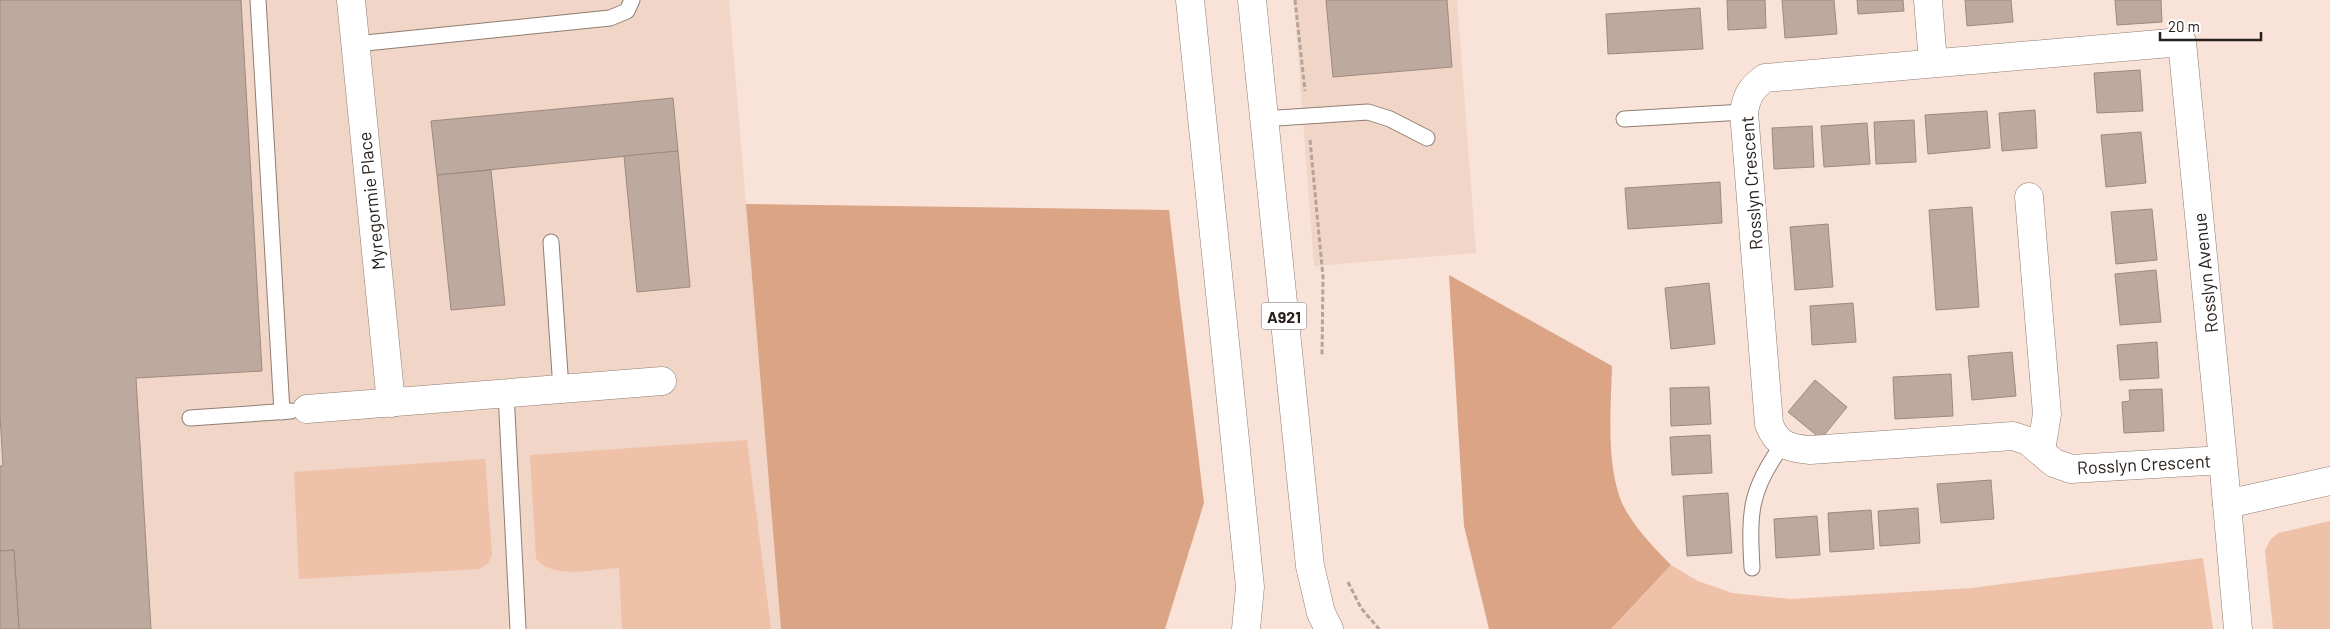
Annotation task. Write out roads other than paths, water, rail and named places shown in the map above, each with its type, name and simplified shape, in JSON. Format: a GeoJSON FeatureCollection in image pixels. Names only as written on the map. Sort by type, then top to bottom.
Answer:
{"type":"FeatureCollection","features":[{"type":"Feature","properties":{"kind":"street","name":"Myregormie Place"},"geometry":{"type":"LineString","coordinates":[[351,0],[391,403]]}},
{"type":"Feature","properties":{"kind":"street"},"geometry":{"type":"LineString","coordinates":[[1190,0],[1250,587],[1246,629]]}},
{"type":"Feature","properties":{"kind":"street","name":"A921"},"geometry":{"type":"LineString","coordinates":[[1252,0],[1310,566],[1321,613],[1329,629]]}},
{"type":"Feature","properties":{"kind":"street"},"geometry":{"type":"LineString","coordinates":[[1928,0],[1932,63]]}},
{"type":"Feature","properties":{"kind":"street","name":"Rosslyn Crescent"},"geometry":{"type":"LineString","coordinates":[[2182,42],[1765,78],[1753,86],[1747,97],[1744,112],[1769,424],[1773,436],[1783,444],[1795,449],[1810,450],[2014,436],[2028,441],[2054,463],[2071,469],[2223,460]]}},
{"type":"Feature","properties":{"kind":"street","name":"Rosslyn Avenue"},"geometry":{"type":"LineString","coordinates":[[2182,42],[2238,629]]}},
{"type":"Feature","properties":{"kind":"street"},"geometry":{"type":"LineString","coordinates":[[2029,197],[2047,414],[2041,451]]}},
{"type":"Feature","properties":{"kind":"street"},"geometry":{"type":"LineString","coordinates":[[295,411],[662,381]]}},
{"type":"Feature","properties":{"kind":"street"},"geometry":{"type":"LineString","coordinates":[[2227,504],[2330,481]]}},
{"type":"Feature","properties":{"kind":"lane"},"geometry":{"type":"LineString","coordinates":[[190,418],[295,411],[258,0]]}},
{"type":"Feature","properties":{"kind":"lane"},"geometry":{"type":"LineString","coordinates":[[356,44],[610,18],[627,10],[632,0]]}},
{"type":"Feature","properties":{"kind":"lane"},"geometry":{"type":"LineString","coordinates":[[1263,119],[1368,112],[1390,118],[1427,138]]}},
{"type":"Feature","properties":{"kind":"lane"},"geometry":{"type":"LineString","coordinates":[[1624,119],[1744,112]]}},
{"type":"Feature","properties":{"kind":"lane"},"geometry":{"type":"LineString","coordinates":[[551,242],[561,389]]}},
{"type":"Feature","properties":{"kind":"lane"},"geometry":{"type":"LineString","coordinates":[[506,394],[518,629]]}},
{"type":"Feature","properties":{"kind":"lane"},"geometry":{"type":"LineString","coordinates":[[1752,568],[1749,524],[1752,503],[1759,482],[1783,444]]}}]}
